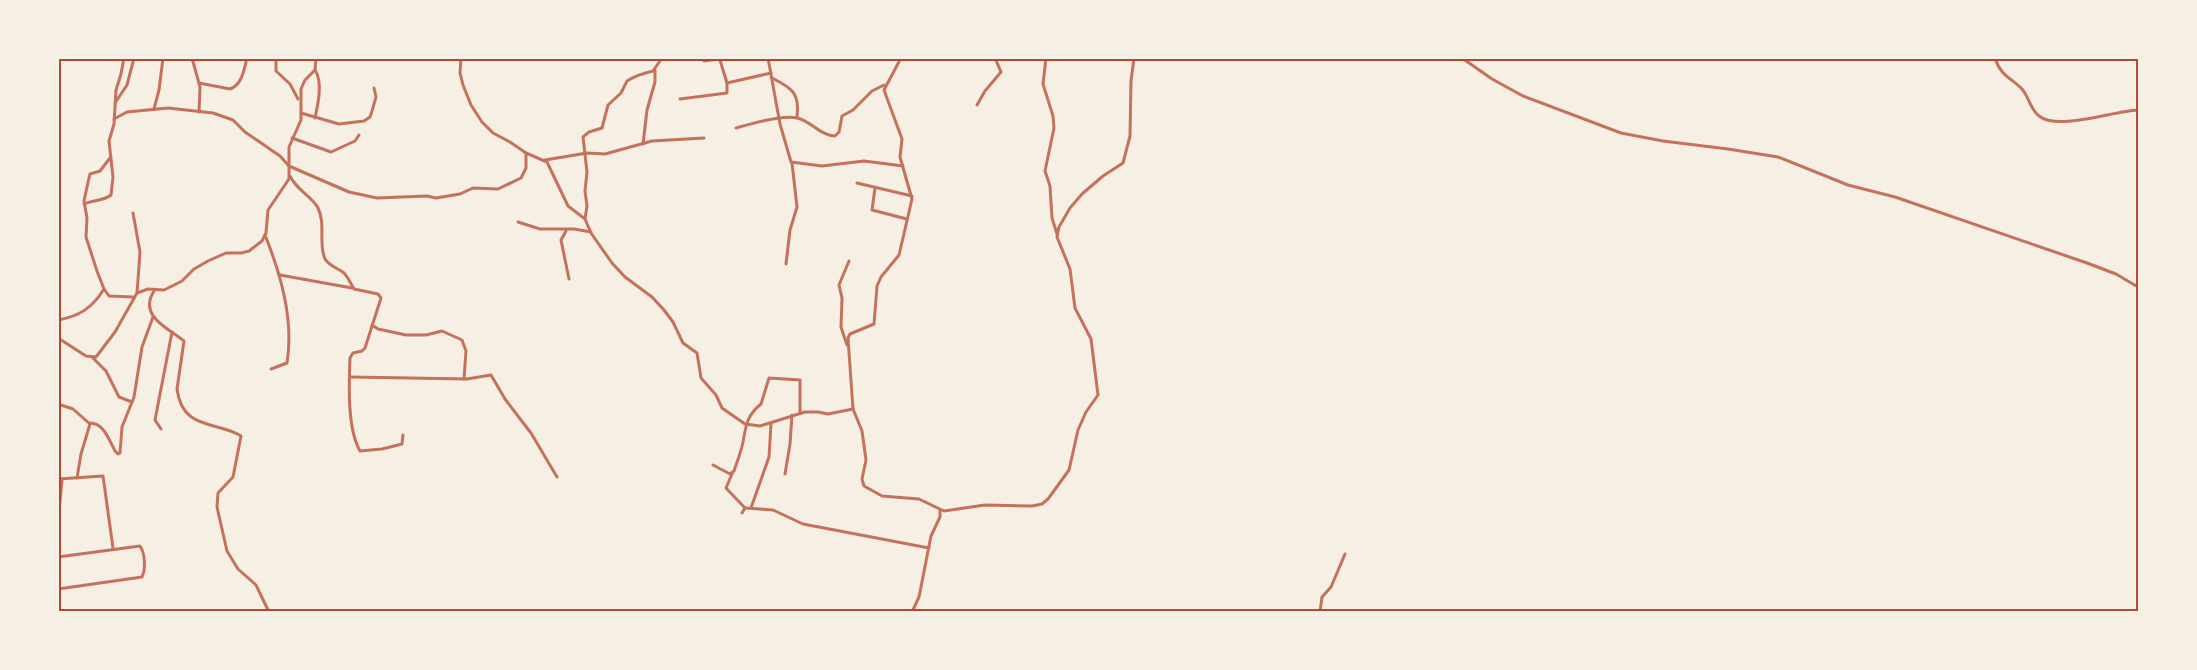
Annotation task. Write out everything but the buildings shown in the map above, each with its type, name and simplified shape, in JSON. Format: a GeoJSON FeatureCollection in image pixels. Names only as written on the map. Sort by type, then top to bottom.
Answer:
{"type":"FeatureCollection","features":[{"type":"Feature","properties":{"kind":"street"},"geometry":{"type":"LineString","coordinates":[[84,204],[111,195],[113,177],[109,141],[114,119],[116,90],[124,58]]}},
{"type":"Feature","properties":{"kind":"street"},"geometry":{"type":"LineString","coordinates":[[115,104],[127,85],[134,58]]}},
{"type":"Feature","properties":{"kind":"street"},"geometry":{"type":"LineString","coordinates":[[154,109],[159,90],[162,58]]}},
{"type":"Feature","properties":{"kind":"street"},"geometry":{"type":"LineString","coordinates":[[192,58],[201,93],[200,112]]}},
{"type":"Feature","properties":{"kind":"street"},"geometry":{"type":"LineString","coordinates":[[199,83],[233,88],[238,84],[247,58]]}},
{"type":"Feature","properties":{"kind":"street"},"geometry":{"type":"LineString","coordinates":[[271,369],[285,365],[288,360],[289,331],[280,275],[265,236],[267,212],[288,180],[289,147],[300,123],[301,113],[299,102],[290,84],[276,71],[276,58]]}},
{"type":"Feature","properties":{"kind":"street"},"geometry":{"type":"LineString","coordinates":[[299,102],[302,85],[315,70],[316,58]]}},
{"type":"Feature","properties":{"kind":"street"},"geometry":{"type":"LineString","coordinates":[[461,58],[460,73],[463,85],[477,117],[493,133],[526,153],[545,160],[585,153],[605,154],[657,140],[704,138]]}},
{"type":"Feature","properties":{"kind":"street"},"geometry":{"type":"LineString","coordinates":[[643,144],[655,82],[655,70],[662,58]]}},
{"type":"Feature","properties":{"kind":"street"},"geometry":{"type":"LineString","coordinates":[[704,61],[725,58]]}},
{"type":"Feature","properties":{"kind":"street"},"geometry":{"type":"LineString","coordinates":[[768,58],[789,160],[792,163],[798,207],[791,229],[786,264]]}},
{"type":"Feature","properties":{"kind":"street"},"geometry":{"type":"LineString","coordinates":[[901,58],[885,91],[902,142],[900,154],[912,196],[897,260],[883,274],[877,286],[874,324],[849,336],[853,409],[862,431],[866,462],[862,479],[864,486],[882,496],[914,498],[948,512],[985,505],[1039,505],[1048,499],[1069,470],[1078,430],[1098,394],[1091,339],[1075,308],[1070,270],[1052,218],[1050,186],[1045,171],[1054,128],[1053,116],[1043,84],[1046,58]]}},
{"type":"Feature","properties":{"kind":"street"},"geometry":{"type":"LineString","coordinates":[[977,105],[985,91],[1000,74],[1001,70],[995,58]]}},
{"type":"Feature","properties":{"kind":"street"},"geometry":{"type":"LineString","coordinates":[[1057,236],[1063,219],[1075,202],[1094,183],[1124,163],[1130,136],[1131,78],[1134,58]]}},
{"type":"Feature","properties":{"kind":"street"},"geometry":{"type":"LineString","coordinates":[[1462,58],[1492,79],[1523,96],[1621,133],[1672,143],[1728,148],[1778,157],[1848,185],[1895,197],[2087,262],[2139,287]]}},
{"type":"Feature","properties":{"kind":"street"},"geometry":{"type":"LineString","coordinates":[[1995,58],[2001,72],[2023,90],[2033,110],[2044,120],[2064,123],[2139,110]]}},
{"type":"Feature","properties":{"kind":"street"},"geometry":{"type":"LineString","coordinates":[[680,99],[725,94],[728,83],[720,60]]}},
{"type":"Feature","properties":{"kind":"street"},"geometry":{"type":"LineString","coordinates":[[315,70],[318,73],[319,85],[315,118]]}},
{"type":"Feature","properties":{"kind":"street"},"geometry":{"type":"LineString","coordinates":[[585,219],[587,172],[583,137],[589,132],[601,129],[608,105],[621,93],[625,82],[655,70]]}},
{"type":"Feature","properties":{"kind":"street"},"geometry":{"type":"LineString","coordinates":[[728,83],[771,73]]}},
{"type":"Feature","properties":{"kind":"street"},"geometry":{"type":"LineString","coordinates":[[772,78],[786,85],[794,93],[798,105],[797,118]]}},
{"type":"Feature","properties":{"kind":"street"},"geometry":{"type":"LineString","coordinates":[[736,128],[754,123],[797,118],[835,136],[839,132],[842,116],[853,110],[872,91],[886,85]]}},
{"type":"Feature","properties":{"kind":"street"},"geometry":{"type":"LineString","coordinates":[[301,113],[339,124],[365,120],[372,111],[376,97],[374,88]]}},
{"type":"Feature","properties":{"kind":"street"},"geometry":{"type":"LineString","coordinates":[[114,119],[127,112],[154,109],[173,108],[213,113],[233,120],[245,132],[280,156],[289,166],[353,194],[377,198],[428,196],[436,198],[460,194],[473,188],[498,189],[519,180],[526,171],[526,153]]}},
{"type":"Feature","properties":{"kind":"street"},"geometry":{"type":"LineString","coordinates":[[292,138],[331,152],[355,141],[359,135]]}},
{"type":"Feature","properties":{"kind":"street"},"geometry":{"type":"LineString","coordinates":[[110,158],[100,171],[90,175],[84,204],[87,218],[87,241],[104,289],[111,297],[134,297]]}},
{"type":"Feature","properties":{"kind":"street"},"geometry":{"type":"LineString","coordinates":[[545,160],[570,208],[585,219],[591,232],[621,273],[652,297],[669,316],[683,342],[698,353],[700,375],[716,395],[721,406],[745,424],[760,426],[800,413],[811,411],[828,414],[853,409]]}},
{"type":"Feature","properties":{"kind":"street"},"geometry":{"type":"LineString","coordinates":[[792,163],[822,166],[862,161],[903,166]]}},
{"type":"Feature","properties":{"kind":"street"},"geometry":{"type":"LineString","coordinates":[[289,174],[296,186],[318,208],[322,222],[323,251],[326,261],[344,274],[354,289]]}},
{"type":"Feature","properties":{"kind":"street"},"geometry":{"type":"LineString","coordinates":[[857,183],[912,196]]}},
{"type":"Feature","properties":{"kind":"street"},"geometry":{"type":"LineString","coordinates":[[875,188],[872,210],[907,219]]}},
{"type":"Feature","properties":{"kind":"street"},"geometry":{"type":"LineString","coordinates":[[92,357],[98,356],[110,340],[137,293],[140,254],[133,213]]}},
{"type":"Feature","properties":{"kind":"street"},"geometry":{"type":"LineString","coordinates":[[518,222],[540,229],[591,232]]}},
{"type":"Feature","properties":{"kind":"street"},"geometry":{"type":"LineString","coordinates":[[567,230],[561,240],[568,279]]}},
{"type":"Feature","properties":{"kind":"street"},"geometry":{"type":"LineString","coordinates":[[137,293],[148,289],[162,291],[182,281],[194,269],[224,254],[249,251],[265,236]]}},
{"type":"Feature","properties":{"kind":"street"},"geometry":{"type":"LineString","coordinates":[[848,347],[841,327],[842,297],[839,285],[849,261]]}},
{"type":"Feature","properties":{"kind":"street"},"geometry":{"type":"LineString","coordinates":[[280,275],[381,296],[364,350],[353,352],[350,357],[353,429],[360,450],[382,449],[402,444],[403,435]]}},
{"type":"Feature","properties":{"kind":"street"},"geometry":{"type":"LineString","coordinates":[[58,320],[81,314],[104,289]]}},
{"type":"Feature","properties":{"kind":"street"},"geometry":{"type":"LineString","coordinates":[[154,290],[149,304],[153,317],[184,342],[177,389],[183,407],[206,425],[241,436],[233,477],[218,493],[217,507],[227,551],[238,569],[256,585],[269,612]]}},
{"type":"Feature","properties":{"kind":"street"},"geometry":{"type":"LineString","coordinates":[[58,404],[72,408],[90,423],[101,427],[118,454],[122,427],[132,402],[141,351],[153,317]]}},
{"type":"Feature","properties":{"kind":"street"},"geometry":{"type":"LineString","coordinates":[[372,325],[378,329],[406,334],[426,335],[442,331],[462,340],[466,351],[464,379]]}},
{"type":"Feature","properties":{"kind":"street"},"geometry":{"type":"LineString","coordinates":[[160,429],[155,420],[172,332]]}},
{"type":"Feature","properties":{"kind":"street"},"geometry":{"type":"LineString","coordinates":[[58,338],[92,357],[106,371],[119,397],[132,402]]}},
{"type":"Feature","properties":{"kind":"street"},"geometry":{"type":"LineString","coordinates":[[350,376],[464,379],[492,376],[505,399],[531,433],[556,477]]}},
{"type":"Feature","properties":{"kind":"street"},"geometry":{"type":"LineString","coordinates":[[800,413],[800,380],[769,378],[762,404],[754,409],[745,424],[743,444],[726,489],[745,508],[772,510],[802,524],[929,548]]}},
{"type":"Feature","properties":{"kind":"street"},"geometry":{"type":"LineString","coordinates":[[785,474],[792,415]]}},
{"type":"Feature","properties":{"kind":"street"},"geometry":{"type":"LineString","coordinates":[[77,478],[90,423]]}},
{"type":"Feature","properties":{"kind":"street"},"geometry":{"type":"LineString","coordinates":[[751,508],[767,463],[771,424]]}},
{"type":"Feature","properties":{"kind":"street"},"geometry":{"type":"LineString","coordinates":[[713,465],[730,474],[732,472]]}},
{"type":"Feature","properties":{"kind":"street"},"geometry":{"type":"LineString","coordinates":[[58,522],[60,480],[104,476],[114,548]]}},
{"type":"Feature","properties":{"kind":"street"},"geometry":{"type":"LineString","coordinates":[[742,513],[745,508]]}},
{"type":"Feature","properties":{"kind":"street"},"geometry":{"type":"LineString","coordinates":[[912,612],[919,597],[932,532],[940,517],[940,510]]}},
{"type":"Feature","properties":{"kind":"street"},"geometry":{"type":"LineString","coordinates":[[58,557],[141,546],[143,576],[58,589]]}},
{"type":"Feature","properties":{"kind":"street"},"geometry":{"type":"LineString","coordinates":[[1320,612],[1322,597],[1331,587],[1345,554]]}}]}
